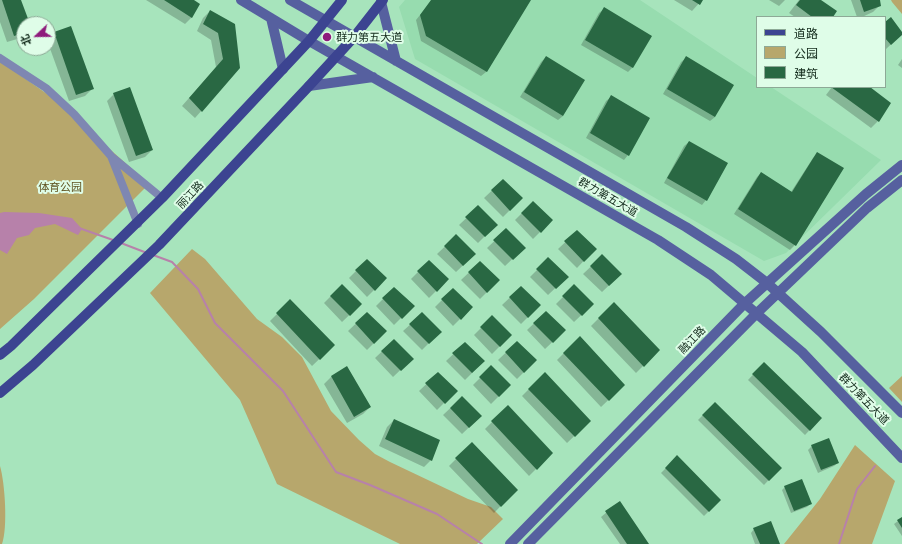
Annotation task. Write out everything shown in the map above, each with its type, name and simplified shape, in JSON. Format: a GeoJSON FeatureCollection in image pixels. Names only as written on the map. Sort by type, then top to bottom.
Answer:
{"type":"FeatureCollection","features":[{"type":"Feature","properties":{"kind":"main road","name":"群力第五大道"},"geometry":{"type":"LineString","coordinates":[[240,0],[658,240],[711,275],[802,352],[902,458]]}},
{"type":"Feature","properties":{"kind":"main road","name":"群力第五大道"},"geometry":{"type":"LineString","coordinates":[[290,0],[686,227],[736,259],[778,292],[821,332],[900,411]]}},
{"type":"Feature","properties":{"kind":"main road","name":"丽江路"},"geometry":{"type":"LineString","coordinates":[[0,355],[138,224],[309,41],[342,0]]}},
{"type":"Feature","properties":{"kind":"main road"},"geometry":{"type":"LineString","coordinates":[[382,1],[396,61]]}},
{"type":"Feature","properties":{"kind":"main road","name":"丽江路"},"geometry":{"type":"LineString","coordinates":[[0,393],[33,365],[159,245],[337,56],[382,1]]}},
{"type":"Feature","properties":{"kind":"main road"},"geometry":{"type":"LineString","coordinates":[[271,18],[283,69]]}},
{"type":"Feature","properties":{"kind":"main road"},"geometry":{"type":"LineString","coordinates":[[309,86],[373,77]]}},
{"type":"Feature","properties":{"kind":"main road","name":"融江路"},"geometry":{"type":"LineString","coordinates":[[511,543],[744,304],[866,194],[902,165]]}},
{"type":"Feature","properties":{"kind":"main road"},"geometry":{"type":"LineString","coordinates":[[528,544],[778,292],[866,208],[902,180]]}},
{"type":"Feature","properties":{"kind":"street"},"geometry":{"type":"LineString","coordinates":[[0,58],[46,88],[74,114],[111,156],[162,198]]}},
{"type":"Feature","properties":{"kind":"street"},"geometry":{"type":"LineString","coordinates":[[111,156],[138,224]]}},
{"type":"Feature","properties":{"kind":"shaded area"},"geometry":{"type":"Polygon","coordinates":[[[405,0],[640,0],[756,77],[756,88],[773,88],[881,160],[786,253],[764,261],[415,59],[399,7],[405,0]]]}},
{"type":"Feature","properties":{"kind":"shaded area"},"geometry":{"type":"Polygon","coordinates":[[[0,213],[39,213],[72,218],[82,229],[78,235],[55,224],[35,228],[29,235],[17,238],[7,254],[0,250],[0,213]]]}},
{"type":"Feature","properties":{"kind":"green space"},"geometry":{"type":"Polygon","coordinates":[[[891,0],[902,0],[902,14],[892,2],[891,0]]]}},
{"type":"Feature","properties":{"kind":"green space","name":"体育公园"},"geometry":{"type":"Polygon","coordinates":[[[0,61],[50,96],[149,184],[34,299],[0,329],[0,61]]]}},
{"type":"Feature","properties":{"kind":"green space"},"geometry":{"type":"Polygon","coordinates":[[[192,249],[205,259],[257,319],[282,337],[302,357],[331,411],[375,454],[468,499],[491,507],[503,519],[477,544],[400,544],[277,484],[240,400],[150,293],[192,249]]]}},
{"type":"Feature","properties":{"kind":"green space"},"geometry":{"type":"Polygon","coordinates":[[[902,376],[902,402],[889,388],[902,376]]]}},
{"type":"Feature","properties":{"kind":"green space"},"geometry":{"type":"Polygon","coordinates":[[[855,445],[895,481],[872,544],[784,544],[820,499],[855,445]]]}},
{"type":"Feature","properties":{"kind":"green space"},"geometry":{"type":"Polygon","coordinates":[[[0,466],[5,505],[5,527],[2,544],[0,544],[0,466]]]}},
{"type":"Feature","properties":{"kind":"building"},"geometry":{"type":"Polygon","coordinates":[[[2,0],[21,0],[27,16],[16,16],[16,35],[14,36],[2,0]]]}},
{"type":"Feature","properties":{"kind":"building"},"geometry":{"type":"Polygon","coordinates":[[[164,0],[194,0],[200,4],[192,18],[164,0]]]}},
{"type":"Feature","properties":{"kind":"building"},"geometry":{"type":"Polygon","coordinates":[[[431,0],[531,0],[487,72],[426,36],[420,15],[431,0]]]}},
{"type":"Feature","properties":{"kind":"building"},"geometry":{"type":"Polygon","coordinates":[[[692,0],[703,0],[700,5],[692,0]]]}},
{"type":"Feature","properties":{"kind":"building"},"geometry":{"type":"Polygon","coordinates":[[[800,0],[821,0],[837,11],[834,16],[811,16],[796,5],[800,0]]]}},
{"type":"Feature","properties":{"kind":"building"},"geometry":{"type":"Polygon","coordinates":[[[860,0],[880,0],[881,6],[864,12],[860,0]]]}},
{"type":"Feature","properties":{"kind":"building"},"geometry":{"type":"Polygon","coordinates":[[[604,7],[652,36],[633,68],[585,40],[604,7]]]}},
{"type":"Feature","properties":{"kind":"building"},"geometry":{"type":"Polygon","coordinates":[[[210,10],[235,24],[240,68],[202,112],[189,98],[223,59],[218,33],[203,24],[210,10]]]}},
{"type":"Feature","properties":{"kind":"building"},"geometry":{"type":"Polygon","coordinates":[[[891,17],[902,32],[902,35],[891,45],[886,39],[886,21],[891,17]]]}},
{"type":"Feature","properties":{"kind":"building"},"geometry":{"type":"Polygon","coordinates":[[[71,26],[94,89],[76,95],[56,38],[56,31],[71,26]]]}},
{"type":"Feature","properties":{"kind":"building"},"geometry":{"type":"Polygon","coordinates":[[[546,56],[585,80],[563,116],[524,92],[546,56]]]}},
{"type":"Feature","properties":{"kind":"building"},"geometry":{"type":"Polygon","coordinates":[[[686,56],[734,85],[715,117],[667,89],[686,56]]]}},
{"type":"Feature","properties":{"kind":"building"},"geometry":{"type":"Polygon","coordinates":[[[130,87],[153,150],[136,156],[113,93],[130,87]]]}},
{"type":"Feature","properties":{"kind":"building"},"geometry":{"type":"Polygon","coordinates":[[[832,88],[871,88],[891,103],[879,122],[832,88]]]}},
{"type":"Feature","properties":{"kind":"building"},"geometry":{"type":"Polygon","coordinates":[[[611,95],[650,118],[629,156],[590,133],[611,95]]]}},
{"type":"Feature","properties":{"kind":"building"},"geometry":{"type":"Polygon","coordinates":[[[689,141],[728,163],[707,201],[667,178],[689,141]]]}},
{"type":"Feature","properties":{"kind":"building"},"geometry":{"type":"Polygon","coordinates":[[[817,152],[844,168],[796,246],[738,209],[761,172],[792,192],[817,152]]]}},
{"type":"Feature","properties":{"kind":"building"},"geometry":{"type":"Polygon","coordinates":[[[503,179],[523,198],[510,211],[491,190],[503,179]]]}},
{"type":"Feature","properties":{"kind":"building"},"geometry":{"type":"Polygon","coordinates":[[[533,201],[553,220],[541,233],[521,213],[533,201]]]}},
{"type":"Feature","properties":{"kind":"building"},"geometry":{"type":"Polygon","coordinates":[[[478,205],[498,225],[485,237],[465,217],[478,205]]]}},
{"type":"Feature","properties":{"kind":"building"},"geometry":{"type":"Polygon","coordinates":[[[506,228],[526,248],[513,260],[493,240],[506,228]]]}},
{"type":"Feature","properties":{"kind":"building"},"geometry":{"type":"Polygon","coordinates":[[[577,230],[597,249],[584,262],[564,241],[577,230]]]}},
{"type":"Feature","properties":{"kind":"building"},"geometry":{"type":"Polygon","coordinates":[[[456,234],[476,254],[463,266],[444,246],[456,234]]]}},
{"type":"Feature","properties":{"kind":"building"},"geometry":{"type":"Polygon","coordinates":[[[602,254],[622,274],[609,286],[590,266],[602,254]]]}},
{"type":"Feature","properties":{"kind":"building"},"geometry":{"type":"Polygon","coordinates":[[[548,257],[569,277],[556,289],[536,269],[548,257]]]}},
{"type":"Feature","properties":{"kind":"building"},"geometry":{"type":"Polygon","coordinates":[[[367,259],[387,278],[375,291],[355,270],[367,259]]]}},
{"type":"Feature","properties":{"kind":"building"},"geometry":{"type":"Polygon","coordinates":[[[429,260],[449,279],[437,292],[417,271],[429,260]]]}},
{"type":"Feature","properties":{"kind":"building"},"geometry":{"type":"Polygon","coordinates":[[[480,261],[500,280],[487,293],[468,272],[480,261]]]}},
{"type":"Feature","properties":{"kind":"building"},"geometry":{"type":"Polygon","coordinates":[[[342,284],[362,304],[350,316],[330,296],[342,284]]]}},
{"type":"Feature","properties":{"kind":"building"},"geometry":{"type":"Polygon","coordinates":[[[574,284],[594,304],[582,316],[562,296],[574,284]]]}},
{"type":"Feature","properties":{"kind":"building"},"geometry":{"type":"Polygon","coordinates":[[[521,286],[541,305],[528,318],[509,297],[521,286]]]}},
{"type":"Feature","properties":{"kind":"building"},"geometry":{"type":"Polygon","coordinates":[[[394,287],[415,306],[402,319],[382,298],[394,287]]]}},
{"type":"Feature","properties":{"kind":"building"},"geometry":{"type":"Polygon","coordinates":[[[453,288],[473,307],[461,320],[441,299],[453,288]]]}},
{"type":"Feature","properties":{"kind":"building"},"geometry":{"type":"Polygon","coordinates":[[[290,299],[335,345],[320,360],[276,313],[290,299]]]}},
{"type":"Feature","properties":{"kind":"building"},"geometry":{"type":"Polygon","coordinates":[[[614,302],[660,350],[644,367],[598,318],[614,302]]]}},
{"type":"Feature","properties":{"kind":"building"},"geometry":{"type":"Polygon","coordinates":[[[546,311],[566,330],[553,343],[533,323],[546,311]]]}},
{"type":"Feature","properties":{"kind":"building"},"geometry":{"type":"Polygon","coordinates":[[[367,312],[387,331],[374,344],[355,323],[367,312]]]}},
{"type":"Feature","properties":{"kind":"building"},"geometry":{"type":"Polygon","coordinates":[[[422,312],[442,332],[429,344],[409,324],[422,312]]]}},
{"type":"Feature","properties":{"kind":"building"},"geometry":{"type":"Polygon","coordinates":[[[492,315],[512,335],[500,347],[480,327],[492,315]]]}},
{"type":"Feature","properties":{"kind":"building"},"geometry":{"type":"Polygon","coordinates":[[[580,336],[625,385],[609,401],[563,353],[580,336]]]}},
{"type":"Feature","properties":{"kind":"building"},"geometry":{"type":"Polygon","coordinates":[[[394,339],[414,359],[401,371],[381,351],[394,339]]]}},
{"type":"Feature","properties":{"kind":"building"},"geometry":{"type":"Polygon","coordinates":[[[517,341],[537,360],[524,373],[505,352],[517,341]]]}},
{"type":"Feature","properties":{"kind":"building"},"geometry":{"type":"Polygon","coordinates":[[[465,342],[485,361],[472,373],[452,353],[465,342]]]}},
{"type":"Feature","properties":{"kind":"building"},"geometry":{"type":"Polygon","coordinates":[[[764,362],[822,418],[810,431],[752,374],[764,362]]]}},
{"type":"Feature","properties":{"kind":"building"},"geometry":{"type":"Polygon","coordinates":[[[491,365],[511,385],[499,397],[479,377],[491,365]]]}},
{"type":"Feature","properties":{"kind":"building"},"geometry":{"type":"Polygon","coordinates":[[[347,366],[371,407],[354,417],[331,376],[347,366]]]}},
{"type":"Feature","properties":{"kind":"building"},"geometry":{"type":"Polygon","coordinates":[[[438,372],[458,391],[445,404],[425,383],[438,372]]]}},
{"type":"Feature","properties":{"kind":"building"},"geometry":{"type":"Polygon","coordinates":[[[545,372],[591,421],[575,437],[528,389],[545,372]]]}},
{"type":"Feature","properties":{"kind":"building"},"geometry":{"type":"Polygon","coordinates":[[[462,396],[482,416],[469,428],[450,408],[462,396]]]}},
{"type":"Feature","properties":{"kind":"building"},"geometry":{"type":"Polygon","coordinates":[[[715,402],[782,468],[769,481],[702,415],[715,402]]]}},
{"type":"Feature","properties":{"kind":"building"},"geometry":{"type":"Polygon","coordinates":[[[508,405],[553,453],[537,470],[491,421],[508,405]]]}},
{"type":"Feature","properties":{"kind":"building"},"geometry":{"type":"Polygon","coordinates":[[[394,419],[440,440],[432,461],[385,439],[394,419]]]}},
{"type":"Feature","properties":{"kind":"building"},"geometry":{"type":"Polygon","coordinates":[[[829,438],[839,463],[821,470],[811,445],[829,438]]]}},
{"type":"Feature","properties":{"kind":"building"},"geometry":{"type":"Polygon","coordinates":[[[472,442],[518,490],[501,507],[455,458],[472,442]]]}},
{"type":"Feature","properties":{"kind":"building"},"geometry":{"type":"Polygon","coordinates":[[[677,455],[721,500],[709,512],[665,468],[677,455]]]}},
{"type":"Feature","properties":{"kind":"building"},"geometry":{"type":"Polygon","coordinates":[[[802,479],[812,504],[794,511],[784,486],[802,479]]]}},
{"type":"Feature","properties":{"kind":"building"},"geometry":{"type":"Polygon","coordinates":[[[620,501],[649,544],[627,544],[605,511],[620,501]]]}},
{"type":"Feature","properties":{"kind":"building"},"geometry":{"type":"Polygon","coordinates":[[[902,517],[902,528],[897,520],[902,517]]]}},
{"type":"Feature","properties":{"kind":"building"},"geometry":{"type":"Polygon","coordinates":[[[771,521],[780,544],[760,544],[753,528],[771,521]]]}},
{"type":"Feature","properties":{"kind":"waterway"},"geometry":{"type":"LineString","coordinates":[[79,228],[113,240]]}},
{"type":"Feature","properties":{"kind":"waterway"},"geometry":{"type":"LineString","coordinates":[[121,243],[147,253]]}},
{"type":"Feature","properties":{"kind":"waterway"},"geometry":{"type":"LineString","coordinates":[[153,255],[172,262],[198,289],[215,323],[283,391],[336,472],[437,514],[482,544]]}},
{"type":"Feature","properties":{"kind":"waterway"},"geometry":{"type":"LineString","coordinates":[[839,544],[857,489],[875,466]]}},
{"type":"Feature","properties":{"kind":"place","name":"群力第五大道"},"geometry":{"type":"Point","coordinates":[327,37]}}]}
